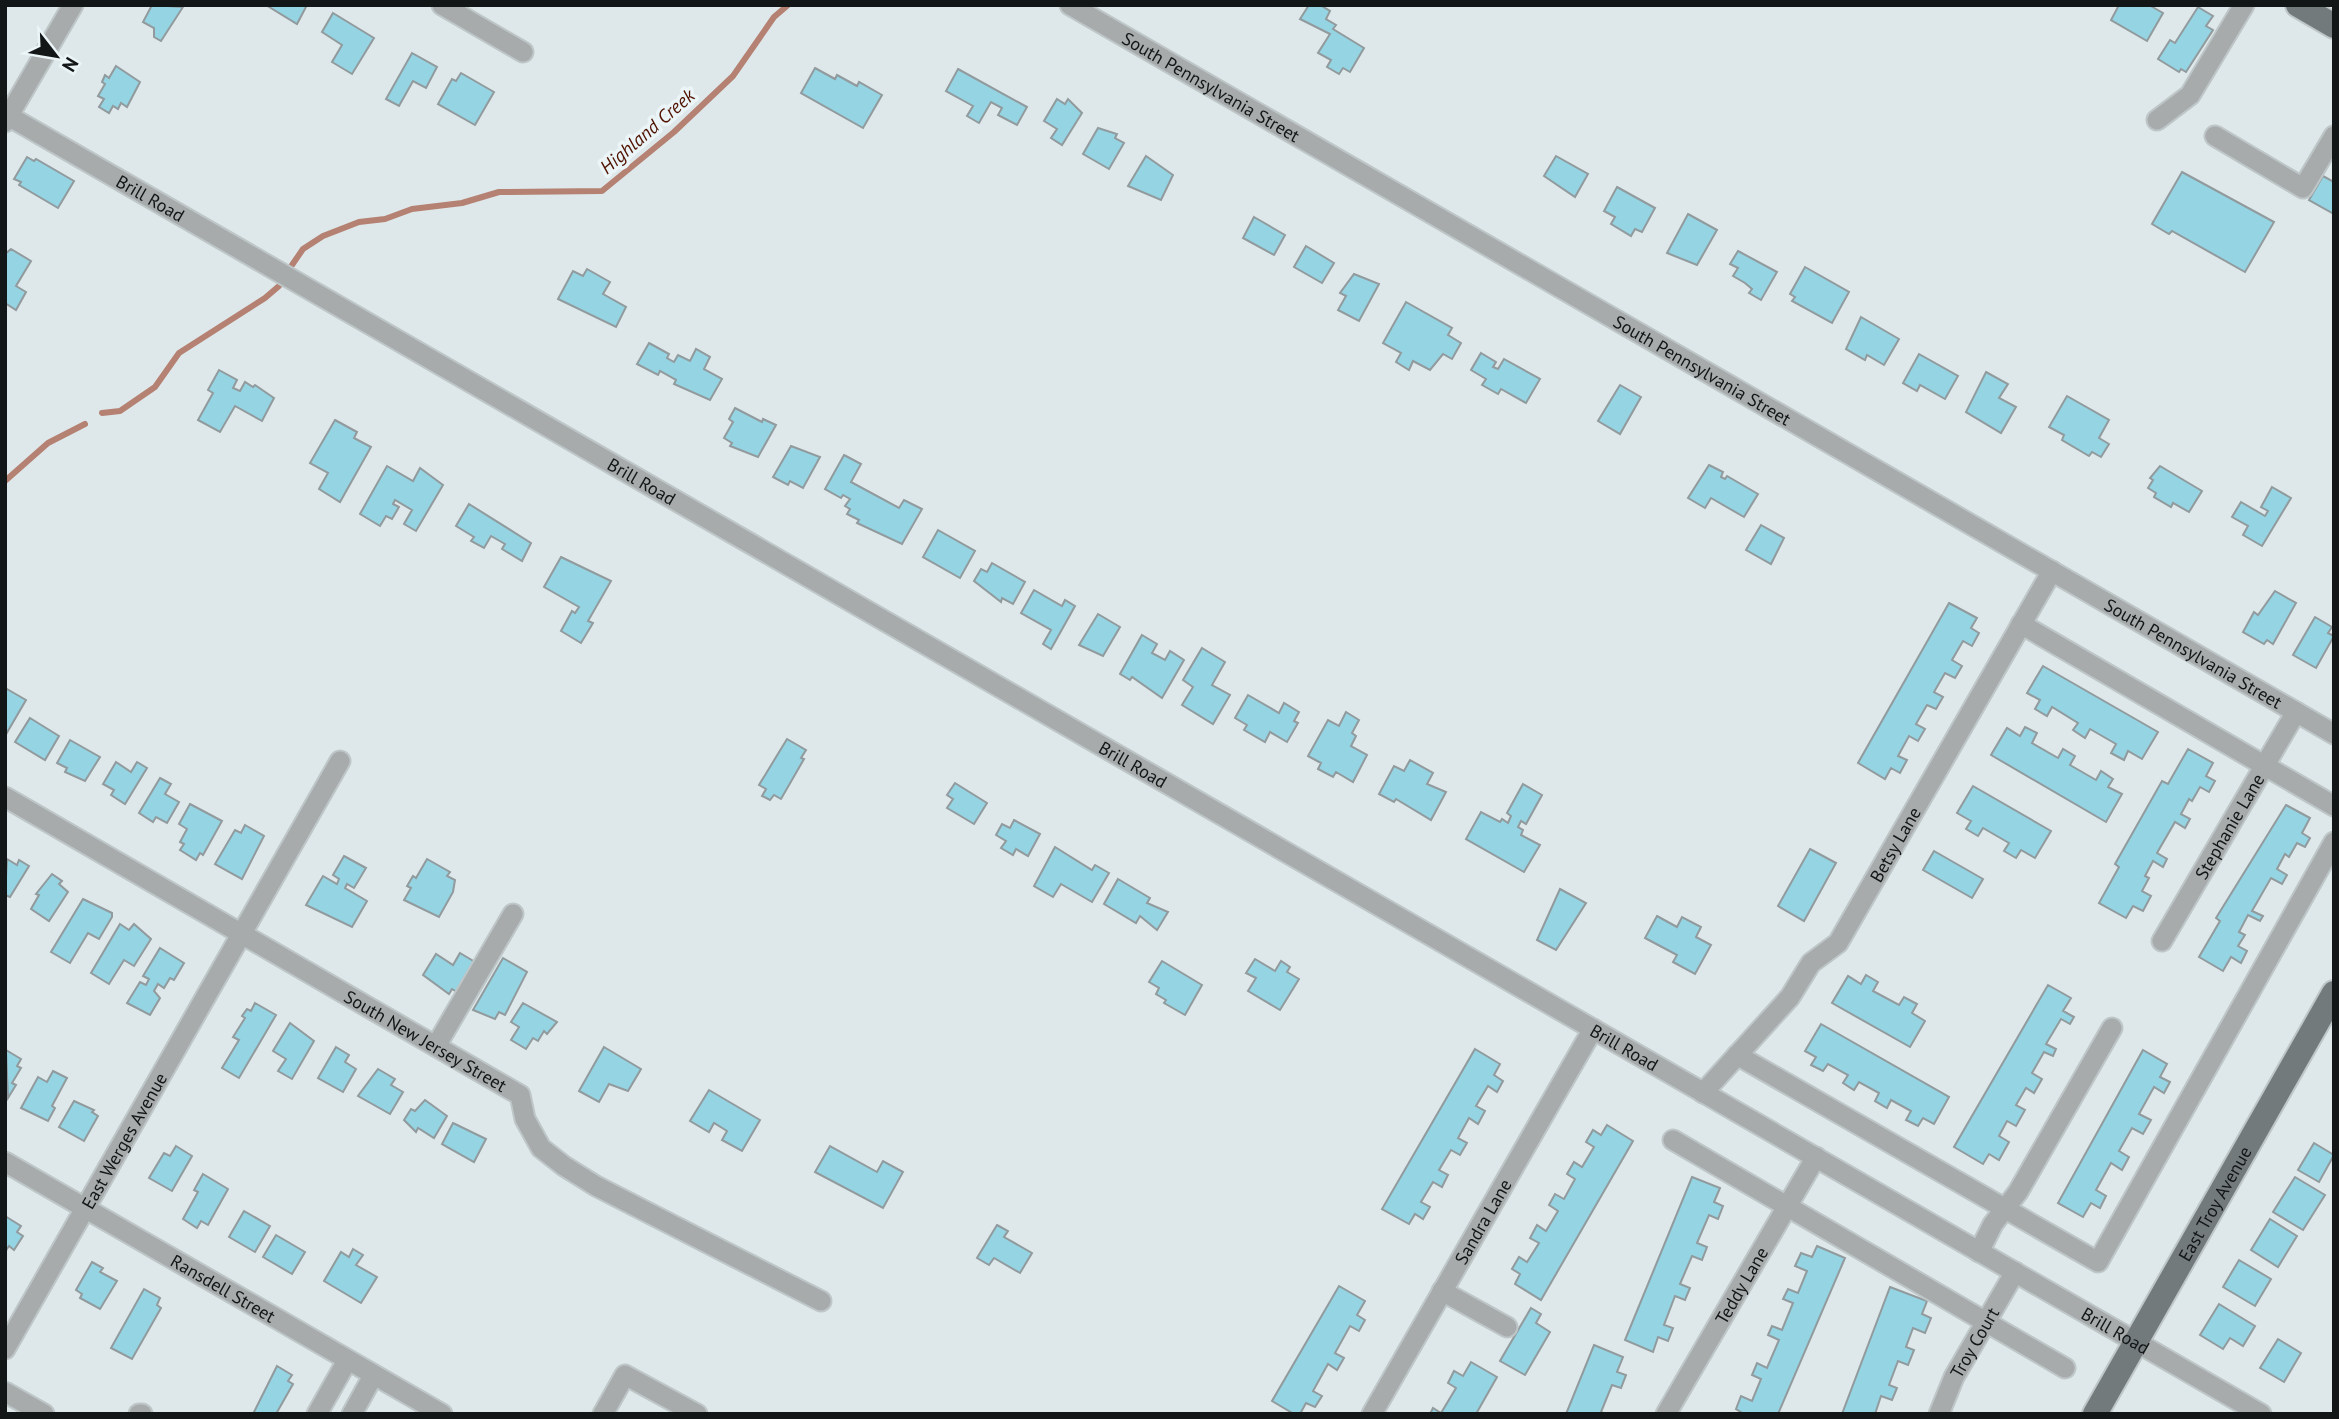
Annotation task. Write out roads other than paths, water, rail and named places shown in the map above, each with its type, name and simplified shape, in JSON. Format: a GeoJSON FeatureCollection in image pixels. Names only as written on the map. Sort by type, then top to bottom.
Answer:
{"type":"FeatureCollection","features":[{"type":"Feature","properties":{"kind":"main road"},"geometry":{"type":"LineString","coordinates":[[2308,8],[2334,26]]}},
{"type":"Feature","properties":{"kind":"main road","name":"East Troy Avenue"},"geometry":{"type":"LineString","coordinates":[[2095,1414],[2334,993]]}},
{"type":"Feature","properties":{"kind":"street"},"geometry":{"type":"LineString","coordinates":[[6,117],[73,5]]}},
{"type":"Feature","properties":{"kind":"street"},"geometry":{"type":"LineString","coordinates":[[442,5],[523,52]]}},
{"type":"Feature","properties":{"kind":"street","name":"South Pennsylvania Street"},"geometry":{"type":"LineString","coordinates":[[1070,5],[2334,734]]}},
{"type":"Feature","properties":{"kind":"street"},"geometry":{"type":"LineString","coordinates":[[2157,120],[2190,95],[2244,5]]}},
{"type":"Feature","properties":{"kind":"street","name":"Brill Road"},"geometry":{"type":"LineString","coordinates":[[6,117],[2261,1414]]}},
{"type":"Feature","properties":{"kind":"street"},"geometry":{"type":"LineString","coordinates":[[2215,135],[2303,188],[2334,136]]}},
{"type":"Feature","properties":{"kind":"street","name":"Betsy Lane"},"geometry":{"type":"LineString","coordinates":[[1703,1093],[1790,997],[1811,963],[1838,943],[2052,571]]}},
{"type":"Feature","properties":{"kind":"street"},"geometry":{"type":"LineString","coordinates":[[2021,624],[2334,806]]}},
{"type":"Feature","properties":{"kind":"street","name":"Stephanie Lane"},"geometry":{"type":"LineString","coordinates":[[2162,941],[2295,712]]}},
{"type":"Feature","properties":{"kind":"street","name":"East Werges Avenue"},"geometry":{"type":"LineString","coordinates":[[5,1349],[340,761]]}},
{"type":"Feature","properties":{"kind":"street","name":"South New Jersey Street"},"geometry":{"type":"LineString","coordinates":[[5,797],[520,1095],[525,1119],[541,1148],[596,1186],[821,1301]]}},
{"type":"Feature","properties":{"kind":"street"},"geometry":{"type":"LineString","coordinates":[[1737,1055],[2098,1262],[2334,842]]}},
{"type":"Feature","properties":{"kind":"street"},"geometry":{"type":"LineString","coordinates":[[436,1046],[513,914]]}},
{"type":"Feature","properties":{"kind":"street"},"geometry":{"type":"LineString","coordinates":[[1979,1252],[2112,1028]]}},
{"type":"Feature","properties":{"kind":"street","name":"Sandra Lane"},"geometry":{"type":"LineString","coordinates":[[1371,1414],[1593,1029]]}},
{"type":"Feature","properties":{"kind":"street"},"geometry":{"type":"LineString","coordinates":[[1673,1140],[2066,1368]]}},
{"type":"Feature","properties":{"kind":"street","name":"Teddy Lane"},"geometry":{"type":"LineString","coordinates":[[1667,1414],[1816,1157]]}},
{"type":"Feature","properties":{"kind":"street","name":"Ransdell Street"},"geometry":{"type":"LineString","coordinates":[[5,1162],[442,1414]]}},
{"type":"Feature","properties":{"kind":"street","name":"Troy Court"},"geometry":{"type":"LineString","coordinates":[[1939,1414],[1954,1377],[2015,1272]]}},
{"type":"Feature","properties":{"kind":"street"},"geometry":{"type":"LineString","coordinates":[[1442,1291],[1507,1327]]}},
{"type":"Feature","properties":{"kind":"street"},"geometry":{"type":"LineString","coordinates":[[317,1414],[347,1361]]}},
{"type":"Feature","properties":{"kind":"street"},"geometry":{"type":"LineString","coordinates":[[603,1414],[625,1375],[697,1414]]}},
{"type":"Feature","properties":{"kind":"street"},"geometry":{"type":"LineString","coordinates":[[352,1414],[373,1376]]}},
{"type":"Feature","properties":{"kind":"street"},"geometry":{"type":"LineString","coordinates":[[5,1392],[37,1412]]}},
{"type":"Feature","properties":{"kind":"waterway","name":"Highland Creek"},"geometry":{"type":"LineString","coordinates":[[292,265],[303,249],[323,236],[359,222],[385,219],[412,209],[462,203],[499,192],[602,191],[674,132],[733,76],[774,17],[788,5]]}},
{"type":"Feature","properties":{"kind":"waterway","name":"Highland Creek"},"geometry":{"type":"LineString","coordinates":[[102,413],[120,411],[155,387],[179,353],[265,298],[279,286]]}},
{"type":"Feature","properties":{"kind":"waterway","name":"Highland Creek"},"geometry":{"type":"LineString","coordinates":[[5,481],[48,443],[85,424]]}}]}
